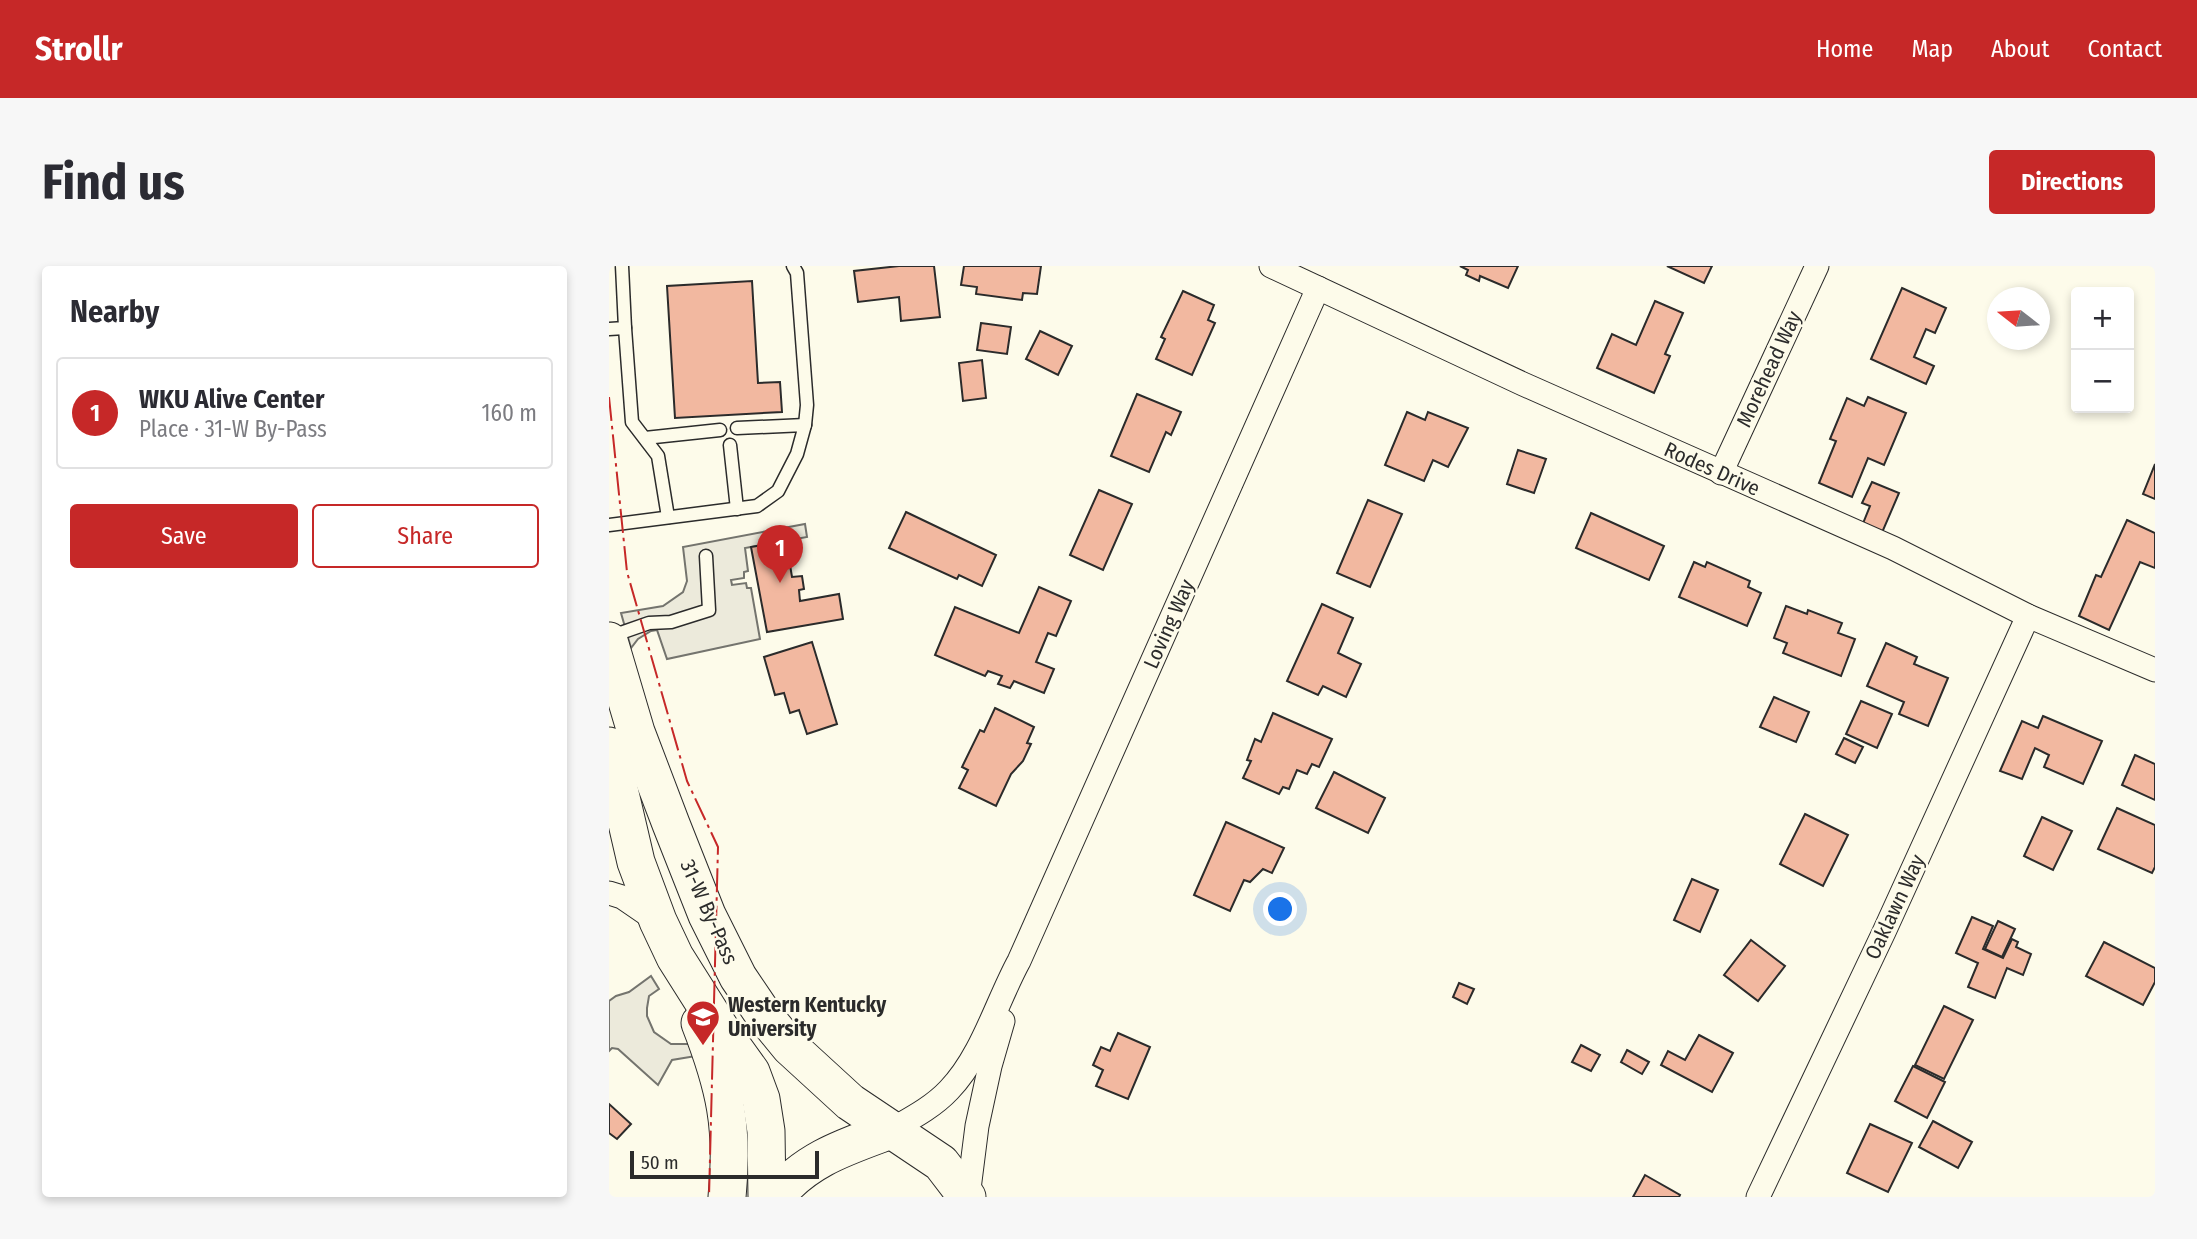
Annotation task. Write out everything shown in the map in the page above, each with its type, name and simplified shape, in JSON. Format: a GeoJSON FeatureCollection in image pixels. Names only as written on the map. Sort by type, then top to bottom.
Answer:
{"type":"FeatureCollection","features":[{"type":"Feature","properties":{"kind":"main road","name":"31-W By-Pass"},"geometry":{"type":"LineString","coordinates":[[609,639],[635,732],[657,790],[707,915],[738,977],[790,1047],[851,1102],[941,1163],[967,1197]]}},
{"type":"Feature","properties":{"kind":"main road","name":"31-W By-Pass"},"geometry":{"type":"LineString","coordinates":[[609,747],[615,817],[658,921],[675,957],[751,1072],[761,1098],[766,1131],[767,1197]]}},
{"type":"Feature","properties":{"kind":"main road"},"geometry":{"type":"LineString","coordinates":[[675,957],[710,1048],[728,1114],[730,1146],[727,1197]]}},
{"type":"Feature","properties":{"kind":"main road"},"geometry":{"type":"LineString","coordinates":[[776,1197],[795,1176],[814,1162],[891,1130]]}},
{"type":"Feature","properties":{"kind":"street","name":"Rodes Drive"},"geometry":{"type":"LineString","coordinates":[[1271,266],[1523,384],[1893,548],[2028,616],[2155,670]]}},
{"type":"Feature","properties":{"kind":"street","name":"Morehead Way"},"geometry":{"type":"LineString","coordinates":[[1721,473],[1817,266]]}},
{"type":"Feature","properties":{"kind":"street","name":"Loving Way"},"geometry":{"type":"LineString","coordinates":[[891,1130],[936,1102],[958,1079],[981,1042],[1003,991],[1020,961],[1318,288]]}},
{"type":"Feature","properties":{"kind":"street","name":"Oaklawn Way"},"geometry":{"type":"LineString","coordinates":[[1758,1197],[1884,932],[2028,616]]}},
{"type":"Feature","properties":{"kind":"street"},"geometry":{"type":"LineString","coordinates":[[609,892],[622,897],[658,921]]}},
{"type":"Feature","properties":{"kind":"street","name":"Loving Way"},"geometry":{"type":"LineString","coordinates":[[967,1197],[977,1126],[990,1066],[1020,961]]}},
{"type":"Feature","properties":{"kind":"lane"},"geometry":{"type":"LineString","coordinates":[[622,266],[632,422],[658,456],[668,517]]}},
{"type":"Feature","properties":{"kind":"lane"},"geometry":{"type":"LineString","coordinates":[[609,525],[757,506],[778,491],[797,454],[807,405],[797,273],[793,266]]}},
{"type":"Feature","properties":{"kind":"lane"},"geometry":{"type":"LineString","coordinates":[[609,329],[625,328]]}},
{"type":"Feature","properties":{"kind":"lane"},"geometry":{"type":"LineString","coordinates":[[737,428],[805,425]]}},
{"type":"Feature","properties":{"kind":"lane"},"geometry":{"type":"LineString","coordinates":[[645,438],[720,430]]}},
{"type":"Feature","properties":{"kind":"lane"},"geometry":{"type":"LineString","coordinates":[[730,445],[737,509]]}},
{"type":"Feature","properties":{"kind":"lane"},"geometry":{"type":"LineString","coordinates":[[609,639],[649,623],[671,622],[709,610],[706,556]]}},
{"type":"Feature","properties":{"kind":"shaded area"},"geometry":{"type":"Polygon","coordinates":[[[805,524],[807,537],[745,548],[748,571],[744,572],[744,578],[731,580],[732,585],[746,583],[747,588],[751,588],[760,639],[667,659],[657,630],[638,639],[631,648],[621,613],[663,606],[683,592],[687,581],[683,547],[805,524]]]}},
{"type":"Feature","properties":{"kind":"shaded area"},"geometry":{"type":"Polygon","coordinates":[[[651,976],[659,989],[649,996],[647,1008],[647,1016],[654,1032],[671,1044],[691,1044],[696,1056],[672,1060],[658,1085],[618,1049],[612,1048],[609,1051],[609,1001],[629,992],[651,976]]]}},
{"type":"Feature","properties":{"kind":"building"},"geometry":{"type":"Polygon","coordinates":[[[899,266],[934,266],[940,317],[901,321],[899,297],[858,302],[854,271],[899,266]]]}},
{"type":"Feature","properties":{"kind":"building"},"geometry":{"type":"Polygon","coordinates":[[[964,266],[1041,266],[1037,294],[1023,293],[1022,300],[976,294],[977,287],[961,285],[964,266]]]}},
{"type":"Feature","properties":{"kind":"building"},"geometry":{"type":"Polygon","coordinates":[[[1460,266],[1518,266],[1508,288],[1480,276],[1479,281],[1466,275],[1468,270],[1460,266]]]}},
{"type":"Feature","properties":{"kind":"building"},"geometry":{"type":"Polygon","coordinates":[[[1667,266],[1712,266],[1704,283],[1667,266]]]}},
{"type":"Feature","properties":{"kind":"building"},"geometry":{"type":"Polygon","coordinates":[[[752,281],[758,383],[780,382],[782,412],[675,418],[667,286],[752,281]]]}},
{"type":"Feature","properties":{"kind":"building"},"geometry":{"type":"Polygon","coordinates":[[[1902,288],[1946,308],[1935,333],[1926,329],[1914,357],[1934,366],[1926,384],[1871,359],[1902,288]]]}},
{"type":"Feature","properties":{"kind":"building"},"geometry":{"type":"Polygon","coordinates":[[[1183,291],[1214,305],[1208,320],[1215,323],[1192,375],[1156,359],[1165,339],[1161,337],[1183,291]]]}},
{"type":"Feature","properties":{"kind":"building"},"geometry":{"type":"Polygon","coordinates":[[[1655,301],[1683,313],[1665,354],[1670,356],[1654,393],[1597,368],[1612,334],[1636,345],[1655,301]]]}},
{"type":"Feature","properties":{"kind":"building"},"geometry":{"type":"Polygon","coordinates":[[[981,323],[1011,327],[1007,354],[977,350],[981,323]]]}},
{"type":"Feature","properties":{"kind":"building"},"geometry":{"type":"Polygon","coordinates":[[[1040,331],[1072,346],[1058,375],[1026,359],[1040,331]]]}},
{"type":"Feature","properties":{"kind":"building"},"geometry":{"type":"Polygon","coordinates":[[[982,360],[986,398],[963,401],[959,363],[982,360]]]}},
{"type":"Feature","properties":{"kind":"building"},"geometry":{"type":"Polygon","coordinates":[[[1137,394],[1181,412],[1171,435],[1166,432],[1149,472],[1111,456],[1137,394]]]}},
{"type":"Feature","properties":{"kind":"building"},"geometry":{"type":"Polygon","coordinates":[[[1868,397],[1906,413],[1884,465],[1868,458],[1852,497],[1819,483],[1836,441],[1830,439],[1847,398],[1864,406],[1868,397]]]}},
{"type":"Feature","properties":{"kind":"building"},"geometry":{"type":"Polygon","coordinates":[[[1407,412],[1425,420],[1428,412],[1468,428],[1448,467],[1433,460],[1424,481],[1385,465],[1407,412]]]}},
{"type":"Feature","properties":{"kind":"building"},"geometry":{"type":"Polygon","coordinates":[[[1518,450],[1546,459],[1534,493],[1507,484],[1518,450]]]}},
{"type":"Feature","properties":{"kind":"building"},"geometry":{"type":"Polygon","coordinates":[[[2155,464],[2155,499],[2143,494],[2155,464]]]}},
{"type":"Feature","properties":{"kind":"building"},"geometry":{"type":"Polygon","coordinates":[[[1872,482],[1899,493],[1881,535],[1862,526],[1870,506],[1862,503],[1872,482]]]}},
{"type":"Feature","properties":{"kind":"building"},"geometry":{"type":"Polygon","coordinates":[[[1099,490],[1132,504],[1103,570],[1070,555],[1099,490]]]}},
{"type":"Feature","properties":{"kind":"building"},"geometry":{"type":"Polygon","coordinates":[[[1368,500],[1402,514],[1370,587],[1337,573],[1368,500]]]}},
{"type":"Feature","properties":{"kind":"building"},"geometry":{"type":"Polygon","coordinates":[[[906,512],[996,555],[982,586],[959,575],[957,579],[889,548],[906,512]]]}},
{"type":"Feature","properties":{"kind":"building"},"geometry":{"type":"Polygon","coordinates":[[[1591,513],[1664,546],[1649,580],[1576,548],[1591,513]]]}},
{"type":"Feature","properties":{"kind":"building"},"geometry":{"type":"Polygon","coordinates":[[[2127,520],[2155,533],[2155,568],[2140,562],[2109,630],[2079,616],[2096,575],[2101,577],[2127,520]]]}},
{"type":"Feature","properties":{"kind":"building"},"geometry":{"type":"Polygon","coordinates":[[[786,541],[792,577],[802,576],[804,589],[799,590],[800,601],[839,594],[843,619],[767,632],[751,547],[786,541]]]}},
{"type":"Feature","properties":{"kind":"building"},"geometry":{"type":"Polygon","coordinates":[[[1694,562],[1705,567],[1707,562],[1750,581],[1748,587],[1761,593],[1747,626],[1679,597],[1694,562]]]}},
{"type":"Feature","properties":{"kind":"building"},"geometry":{"type":"Polygon","coordinates":[[[1039,587],[1071,601],[1056,636],[1048,633],[1036,662],[1054,669],[1044,693],[1014,681],[1010,688],[998,684],[1002,676],[988,671],[985,676],[935,655],[955,607],[1019,633],[1039,587]]]}},
{"type":"Feature","properties":{"kind":"building"},"geometry":{"type":"Polygon","coordinates":[[[1322,604],[1353,618],[1338,653],[1361,664],[1346,697],[1323,686],[1318,695],[1287,681],[1322,604]]]}},
{"type":"Feature","properties":{"kind":"building"},"geometry":{"type":"Polygon","coordinates":[[[1786,606],[1807,614],[1808,610],[1842,623],[1838,633],[1855,639],[1841,676],[1783,653],[1787,643],[1774,638],[1786,606]]]}},
{"type":"Feature","properties":{"kind":"building"},"geometry":{"type":"Polygon","coordinates":[[[812,642],[837,724],[807,734],[799,710],[790,713],[784,693],[775,695],[764,657],[812,642]]]}},
{"type":"Feature","properties":{"kind":"building"},"geometry":{"type":"Polygon","coordinates":[[[1886,643],[1917,657],[1914,664],[1948,678],[1928,726],[1899,714],[1904,702],[1867,686],[1886,643]]]}},
{"type":"Feature","properties":{"kind":"building"},"geometry":{"type":"Polygon","coordinates":[[[1774,697],[1809,712],[1796,742],[1760,727],[1774,697]]]}},
{"type":"Feature","properties":{"kind":"building"},"geometry":{"type":"Polygon","coordinates":[[[1861,701],[1892,714],[1877,748],[1846,734],[1861,701]]]}},
{"type":"Feature","properties":{"kind":"building"},"geometry":{"type":"Polygon","coordinates":[[[995,708],[1034,727],[1027,743],[1031,744],[1023,761],[1011,774],[996,806],[959,788],[968,770],[962,767],[980,730],[984,732],[995,708]]]}},
{"type":"Feature","properties":{"kind":"building"},"geometry":{"type":"Polygon","coordinates":[[[1273,713],[1332,739],[1319,767],[1312,764],[1307,774],[1297,770],[1289,789],[1283,787],[1279,794],[1243,778],[1251,761],[1247,760],[1255,739],[1261,742],[1273,713]]]}},
{"type":"Feature","properties":{"kind":"building"},"geometry":{"type":"Polygon","coordinates":[[[2043,716],[2102,741],[2083,784],[2044,767],[2049,755],[2035,748],[2022,779],[2000,771],[2022,721],[2038,728],[2043,716]]]}},
{"type":"Feature","properties":{"kind":"building"},"geometry":{"type":"Polygon","coordinates":[[[1844,738],[1863,747],[1855,763],[1836,754],[1844,738]]]}},
{"type":"Feature","properties":{"kind":"building"},"geometry":{"type":"Polygon","coordinates":[[[2135,755],[2155,764],[2155,800],[2122,785],[2135,755]]]}},
{"type":"Feature","properties":{"kind":"building"},"geometry":{"type":"Polygon","coordinates":[[[1334,772],[1385,798],[1368,833],[1316,808],[1334,772]]]}},
{"type":"Feature","properties":{"kind":"building"},"geometry":{"type":"Polygon","coordinates":[[[2117,808],[2155,825],[2155,867],[2152,873],[2098,849],[2117,808]]]}},
{"type":"Feature","properties":{"kind":"building"},"geometry":{"type":"Polygon","coordinates":[[[1805,814],[1848,835],[1823,886],[1780,864],[1805,814]]]}},
{"type":"Feature","properties":{"kind":"building"},"geometry":{"type":"Polygon","coordinates":[[[2042,817],[2072,831],[2053,870],[2024,856],[2042,817]]]}},
{"type":"Feature","properties":{"kind":"building"},"geometry":{"type":"Polygon","coordinates":[[[1226,822],[1284,848],[1272,873],[1263,869],[1250,882],[1244,880],[1230,911],[1194,895],[1226,822]]]}},
{"type":"Feature","properties":{"kind":"building"},"geometry":{"type":"Polygon","coordinates":[[[1692,879],[1718,890],[1700,932],[1674,920],[1692,879]]]}},
{"type":"Feature","properties":{"kind":"building"},"geometry":{"type":"Polygon","coordinates":[[[1972,917],[1993,926],[1983,949],[2003,958],[2012,939],[2018,942],[2016,947],[2031,954],[2023,975],[2007,968],[1995,998],[1968,987],[1978,963],[1956,953],[1972,917]]]}},
{"type":"Feature","properties":{"kind":"building"},"geometry":{"type":"Polygon","coordinates":[[[1998,921],[2015,929],[2002,957],[1985,949],[1998,921]]]}},
{"type":"Feature","properties":{"kind":"building"},"geometry":{"type":"Polygon","coordinates":[[[1751,940],[1785,966],[1758,1001],[1724,975],[1751,940]]]}},
{"type":"Feature","properties":{"kind":"building"},"geometry":{"type":"Polygon","coordinates":[[[2104,942],[2155,968],[2155,982],[2143,1005],[2086,976],[2104,942]]]}},
{"type":"Feature","properties":{"kind":"building"},"geometry":{"type":"Polygon","coordinates":[[[1459,983],[1474,989],[1467,1004],[1453,997],[1459,983]]]}},
{"type":"Feature","properties":{"kind":"building"},"geometry":{"type":"Polygon","coordinates":[[[1944,1006],[1973,1020],[1944,1079],[1915,1065],[1944,1006]]]}},
{"type":"Feature","properties":{"kind":"building"},"geometry":{"type":"Polygon","coordinates":[[[1118,1033],[1150,1047],[1128,1099],[1096,1086],[1103,1070],[1093,1065],[1101,1047],[1110,1051],[1118,1033]]]}},
{"type":"Feature","properties":{"kind":"building"},"geometry":{"type":"Polygon","coordinates":[[[1699,1035],[1733,1053],[1712,1092],[1661,1065],[1668,1051],[1685,1060],[1699,1035]]]}},
{"type":"Feature","properties":{"kind":"building"},"geometry":{"type":"Polygon","coordinates":[[[1581,1045],[1600,1055],[1591,1071],[1572,1062],[1581,1045]]]}},
{"type":"Feature","properties":{"kind":"building"},"geometry":{"type":"Polygon","coordinates":[[[1627,1050],[1649,1062],[1642,1074],[1621,1062],[1627,1050]]]}},
{"type":"Feature","properties":{"kind":"building"},"geometry":{"type":"Polygon","coordinates":[[[1913,1066],[1945,1082],[1927,1118],[1895,1101],[1913,1066]]]}},
{"type":"Feature","properties":{"kind":"building"},"geometry":{"type":"Polygon","coordinates":[[[609,1104],[631,1124],[617,1139],[609,1133],[609,1104]]]}},
{"type":"Feature","properties":{"kind":"building"},"geometry":{"type":"Polygon","coordinates":[[[1933,1121],[1972,1142],[1958,1168],[1919,1147],[1933,1121]]]}},
{"type":"Feature","properties":{"kind":"building"},"geometry":{"type":"Polygon","coordinates":[[[1870,1124],[1912,1143],[1888,1192],[1847,1173],[1870,1124]]]}},
{"type":"Feature","properties":{"kind":"building"},"geometry":{"type":"Polygon","coordinates":[[[1645,1175],[1680,1195],[1679,1197],[1633,1197],[1645,1175]]]}},
{"type":"Feature","properties":{"kind":"power"},"geometry":{"type":"LineString","coordinates":[[609,397],[627,572],[687,781],[718,847],[709,1197]]}},
{"type":"Feature","properties":{"kind":"place","name":"WKU Alive Center"},"geometry":{"type":"Point","coordinates":[780,583]}},
{"type":"Feature","properties":{"kind":"place","name":"Western Kentucky University"},"geometry":{"type":"Point","coordinates":[703,1047]}}]}
